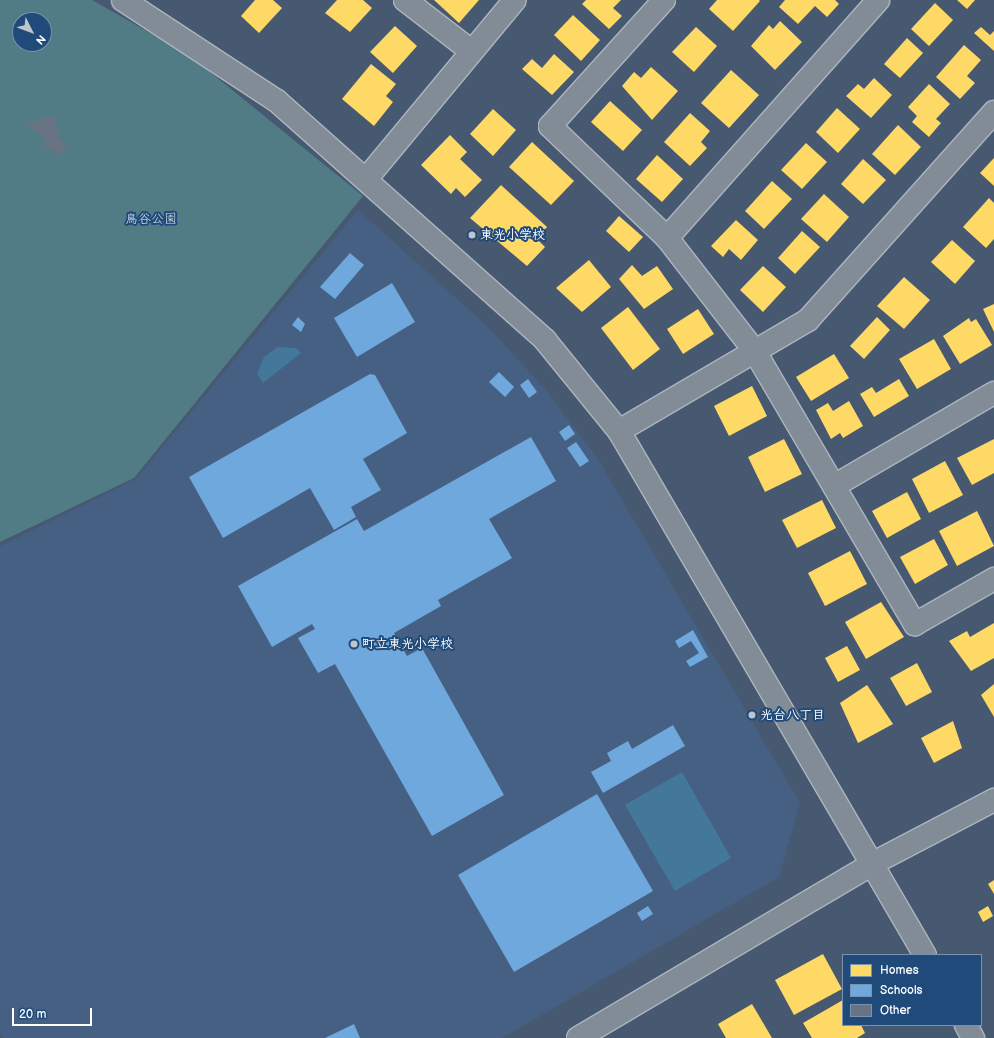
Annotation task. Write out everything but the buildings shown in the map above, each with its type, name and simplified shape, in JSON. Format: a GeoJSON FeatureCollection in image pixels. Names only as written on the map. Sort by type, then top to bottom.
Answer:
{"type":"FeatureCollection","features":[{"type":"Feature","properties":{"kind":"street"},"geometry":{"type":"LineString","coordinates":[[123,0],[277,101],[367,178],[545,340],[619,431],[924,954]]}},
{"type":"Feature","properties":{"kind":"street"},"geometry":{"type":"LineString","coordinates":[[405,0],[470,50]]}},
{"type":"Feature","properties":{"kind":"street"},"geometry":{"type":"LineString","coordinates":[[367,178],[470,50],[515,0]]}},
{"type":"Feature","properties":{"kind":"street"},"geometry":{"type":"LineString","coordinates":[[664,0],[550,126],[667,238],[754,350],[915,624],[994,579]]}},
{"type":"Feature","properties":{"kind":"street"},"geometry":{"type":"LineString","coordinates":[[667,238],[878,0]]}},
{"type":"Feature","properties":{"kind":"street"},"geometry":{"type":"LineString","coordinates":[[619,431],[754,350],[808,320],[994,112]]}},
{"type":"Feature","properties":{"kind":"street"},"geometry":{"type":"LineString","coordinates":[[834,486],[994,394]]}},
{"type":"Feature","properties":{"kind":"street"},"geometry":{"type":"LineString","coordinates":[[578,1038],[872,864],[994,800]]}},
{"type":"Feature","properties":{"kind":"street"},"geometry":{"type":"LineString","coordinates":[[967,1026],[973,1038]]}},
{"type":"Feature","properties":{"kind":"shaded area","name":"町立東光小学校"},"geometry":{"type":"Polygon","coordinates":[[[358,210],[486,325],[545,389],[598,459],[800,803],[779,877],[502,1038],[3,1038],[0,1032],[0,546],[136,479],[358,210]]]}},
{"type":"Feature","properties":{"kind":"shaded area"},"geometry":{"type":"Polygon","coordinates":[[[278,347],[296,348],[301,353],[263,383],[257,374],[264,357],[278,347]]]}},
{"type":"Feature","properties":{"kind":"shaded area"},"geometry":{"type":"Polygon","coordinates":[[[682,772],[731,858],[675,891],[625,805],[682,772]]]}},
{"type":"Feature","properties":{"kind":"green space","name":"鳥谷公園"},"geometry":{"type":"Polygon","coordinates":[[[0,0],[92,0],[189,55],[363,196],[134,478],[0,542],[0,0]]]}},
{"type":"Feature","properties":{"kind":"place","name":"東光小学校"},"geometry":{"type":"Point","coordinates":[472,235]}},
{"type":"Feature","properties":{"kind":"place","name":"町立東光小学校"},"geometry":{"type":"Point","coordinates":[354,644]}},
{"type":"Feature","properties":{"kind":"place","name":"光台八丁目"},"geometry":{"type":"Point","coordinates":[752,715]}}]}
